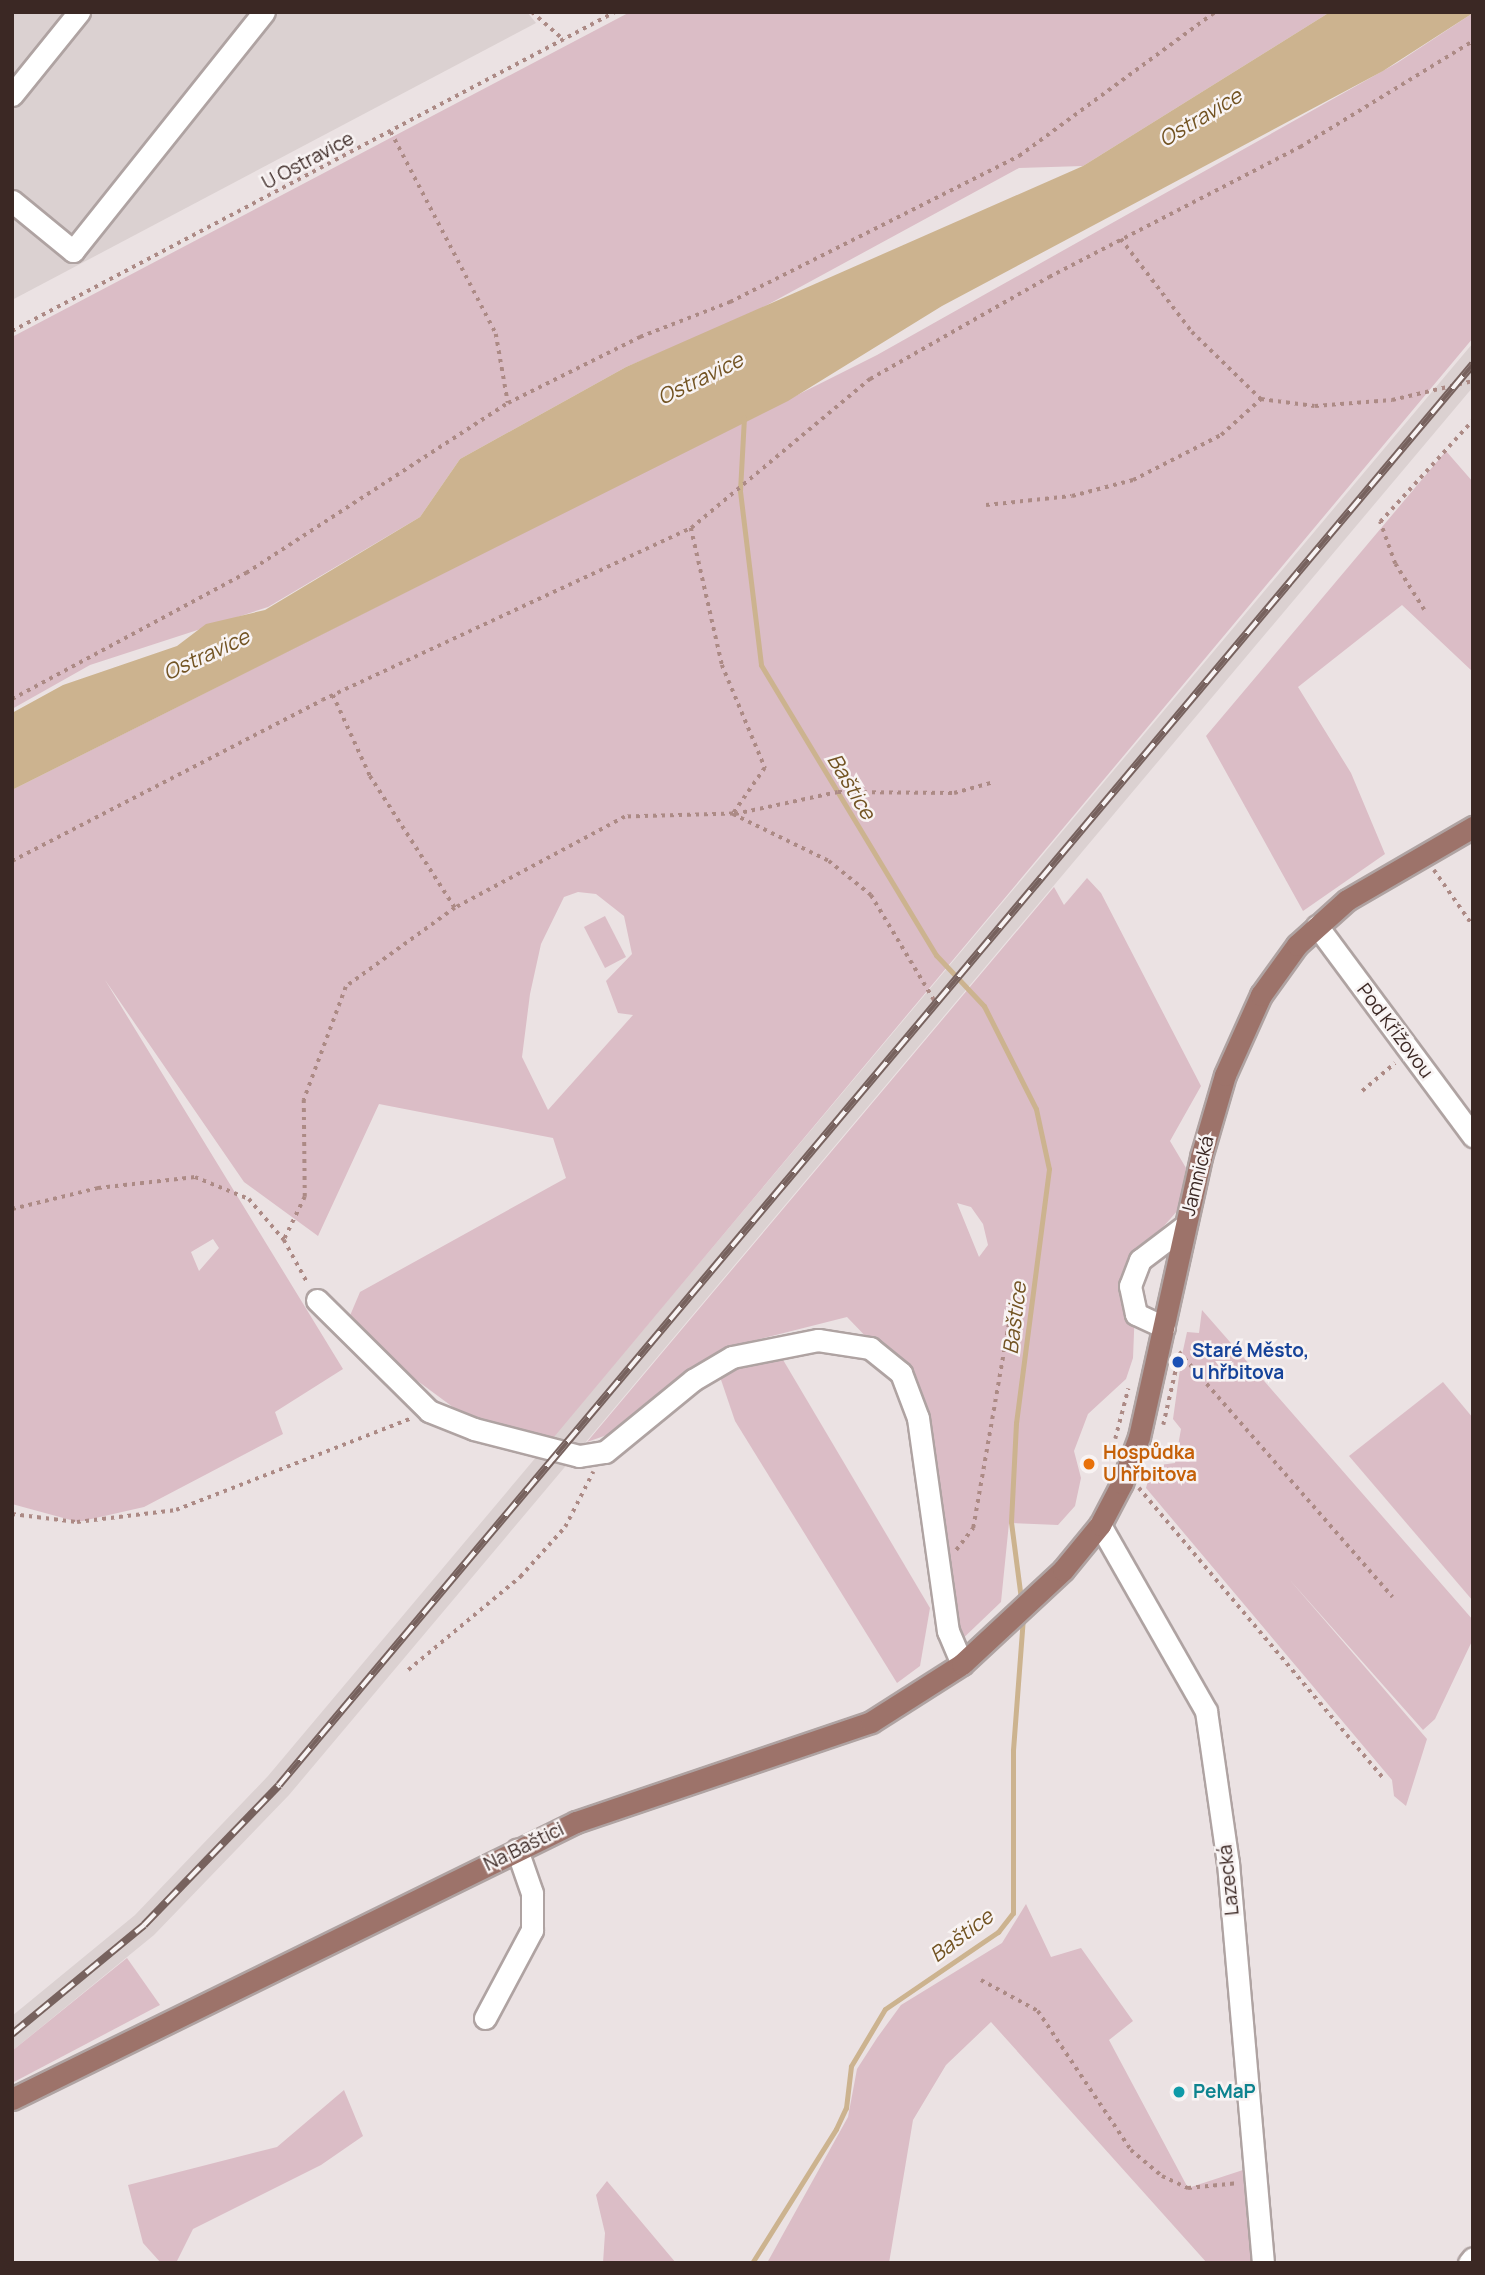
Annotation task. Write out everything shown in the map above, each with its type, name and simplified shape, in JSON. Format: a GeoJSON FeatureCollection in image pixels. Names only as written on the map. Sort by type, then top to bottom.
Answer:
{"type":"FeatureCollection","features":[{"type":"Feature","properties":{"kind":"main road","name":"Jamnická"},"geometry":{"type":"LineString","coordinates":[[1031,1602],[1100,1525],[1127,1473],[1164,1327],[1185,1226],[1225,1075],[1243,1032],[1276,974],[1317,926],[1392,869],[1473,827]]}},
{"type":"Feature","properties":{"kind":"main road","name":"Na Baštici"},"geometry":{"type":"LineString","coordinates":[[12,2099],[517,1850],[624,1802],[871,1722],[962,1664],[1031,1602]]}},
{"type":"Feature","properties":{"kind":"street"},"geometry":{"type":"LineString","coordinates":[[12,95],[79,12]]}},
{"type":"Feature","properties":{"kind":"street"},"geometry":{"type":"LineString","coordinates":[[12,201],[74,251],[264,12]]}},
{"type":"Feature","properties":{"kind":"street","name":"Pod Křížovou"},"geometry":{"type":"LineString","coordinates":[[1317,926],[1473,1136]]}},
{"type":"Feature","properties":{"kind":"street"},"geometry":{"type":"LineString","coordinates":[[1164,1327],[1136,1314],[1130,1286],[1140,1260],[1185,1226]]}},
{"type":"Feature","properties":{"kind":"street"},"geometry":{"type":"LineString","coordinates":[[317,1300],[429,1411],[560,1452],[597,1453],[732,1357],[818,1340],[870,1348],[901,1373],[918,1418],[948,1631],[962,1664]]}},
{"type":"Feature","properties":{"kind":"street","name":"Lazecká"},"geometry":{"type":"LineString","coordinates":[[1100,1525],[1206,1711],[1228,1863],[1263,2263]]}},
{"type":"Feature","properties":{"kind":"street"},"geometry":{"type":"LineString","coordinates":[[485,2018],[532,1930],[532,1893],[517,1850]]}},
{"type":"Feature","properties":{"kind":"street"},"geometry":{"type":"LineString","coordinates":[[1469,2263],[1473,2258]]}},
{"type":"Feature","properties":{"kind":"path"},"geometry":{"type":"LineString","coordinates":[[532,12],[564,40]]}},
{"type":"Feature","properties":{"kind":"path","name":"U Ostravice"},"geometry":{"type":"LineString","coordinates":[[12,331],[615,12]]}},
{"type":"Feature","properties":{"kind":"path"},"geometry":{"type":"LineString","coordinates":[[12,699],[246,573],[508,403],[640,337],[730,302],[1018,156],[1215,12]]}},
{"type":"Feature","properties":{"kind":"path"},"geometry":{"type":"LineString","coordinates":[[12,861],[333,695],[691,528],[870,379],[1049,277],[1300,147],[1473,41]]}},
{"type":"Feature","properties":{"kind":"path"},"geometry":{"type":"LineString","coordinates":[[391,132],[496,334],[508,403]]}},
{"type":"Feature","properties":{"kind":"path"},"geometry":{"type":"LineString","coordinates":[[1122,239],[1192,332],[1261,399],[1315,406],[1392,400],[1473,381]]}},
{"type":"Feature","properties":{"kind":"path"},"geometry":{"type":"LineString","coordinates":[[986,505],[1072,496],[1133,480],[1221,435],[1261,399]]}},
{"type":"Feature","properties":{"kind":"path"},"geometry":{"type":"LineString","coordinates":[[1424,610],[1395,564],[1380,522],[1473,420]]}},
{"type":"Feature","properties":{"kind":"path"},"geometry":{"type":"LineString","coordinates":[[691,528],[722,665],[765,768],[733,814]]}},
{"type":"Feature","properties":{"kind":"path"},"geometry":{"type":"LineString","coordinates":[[333,695],[370,776],[455,908]]}},
{"type":"Feature","properties":{"kind":"path"},"geometry":{"type":"LineString","coordinates":[[284,1240],[305,1197],[304,1100],[346,987],[455,908],[625,817],[733,814],[838,792],[954,793],[994,782]]}},
{"type":"Feature","properties":{"kind":"path"},"geometry":{"type":"LineString","coordinates":[[733,814],[829,860],[871,894],[937,1005]]}},
{"type":"Feature","properties":{"kind":"path"},"geometry":{"type":"LineString","coordinates":[[1427,860],[1473,926]]}},
{"type":"Feature","properties":{"kind":"path"},"geometry":{"type":"LineString","coordinates":[[1362,1091],[1410,1050]]}},
{"type":"Feature","properties":{"kind":"path"},"geometry":{"type":"LineString","coordinates":[[12,1209],[98,1188],[195,1177],[249,1199],[284,1240],[317,1300]]}},
{"type":"Feature","properties":{"kind":"path"},"geometry":{"type":"LineString","coordinates":[[940,1568],[973,1528],[1010,1317]]}},
{"type":"Feature","properties":{"kind":"path"},"geometry":{"type":"LineString","coordinates":[[1179,1352],[1393,1597]]}},
{"type":"Feature","properties":{"kind":"path"},"geometry":{"type":"LineString","coordinates":[[1114,1442],[1126,1393]]}},
{"type":"Feature","properties":{"kind":"path"},"geometry":{"type":"LineString","coordinates":[[12,1514],[77,1522],[176,1510],[429,1411]]}},
{"type":"Feature","properties":{"kind":"path"},"geometry":{"type":"LineString","coordinates":[[408,1670],[520,1577],[565,1527],[589,1488],[597,1453]]}},
{"type":"Feature","properties":{"kind":"path"},"geometry":{"type":"LineString","coordinates":[[1127,1473],[1385,1780]]}},
{"type":"Feature","properties":{"kind":"path"},"geometry":{"type":"LineString","coordinates":[[982,1980],[1038,2011],[1131,2150],[1162,2176],[1188,2188],[1255,2182]]}},
{"type":"Feature","properties":{"kind":"shaded area"},"geometry":{"type":"Polygon","coordinates":[[[12,12],[527,12],[536,23],[12,300],[12,12]]]}},
{"type":"Feature","properties":{"kind":"shaded area"},"geometry":{"type":"Polygon","coordinates":[[[630,12],[1330,12],[1083,166],[1019,168],[743,318],[626,367],[460,459],[420,517],[268,607],[90,665],[12,709],[12,337],[630,12]]]}},
{"type":"Feature","properties":{"kind":"shaded area"},"geometry":{"type":"Polygon","coordinates":[[[1473,13],[1473,338],[549,1443],[465,1416],[377,1351],[349,1318],[360,1292],[566,1178],[553,1138],[379,1104],[318,1236],[244,1182],[105,980],[343,1369],[275,1412],[283,1434],[144,1507],[78,1522],[12,1504],[12,790],[877,355],[1397,63],[1473,13]],[[578,892],[564,897],[541,944],[530,994],[522,1057],[548,1110],[633,1015],[618,1013],[606,981],[632,954],[624,916],[596,894],[578,892]],[[213,1239],[191,1252],[199,1271],[219,1248],[213,1239]]]}},
{"type":"Feature","properties":{"kind":"shaded area"},"geometry":{"type":"Polygon","coordinates":[[[1473,343],[1473,387],[289,1795],[154,1935],[12,2051],[12,2016],[135,1915],[268,1776],[1473,343]]]}},
{"type":"Feature","properties":{"kind":"shaded area"},"geometry":{"type":"Polygon","coordinates":[[[1446,451],[1473,482],[1473,672],[1402,605],[1298,687],[1351,773],[1385,854],[1303,911],[1206,736],[1446,451]]]}},
{"type":"Feature","properties":{"kind":"shaded area"},"geometry":{"type":"Polygon","coordinates":[[[1087,878],[1101,893],[1201,1086],[1170,1141],[1186,1168],[1178,1210],[1137,1257],[1133,1358],[1126,1379],[1088,1414],[1074,1451],[1081,1478],[1075,1506],[1058,1525],[1009,1523],[1001,1602],[955,1646],[901,1373],[847,1317],[736,1345],[627,1428],[587,1442],[1054,887],[1064,905],[1087,878]],[[957,1203],[979,1257],[988,1245],[983,1224],[971,1207],[957,1203]]]}},
{"type":"Feature","properties":{"kind":"shaded area"},"geometry":{"type":"Polygon","coordinates":[[[605,916],[626,957],[605,968],[584,927],[605,916]]]}},
{"type":"Feature","properties":{"kind":"shaded area"},"geometry":{"type":"Polygon","coordinates":[[[1202,1310],[1473,1620],[1473,1639],[1435,1719],[1423,1730],[1289,1579],[1427,1739],[1406,1806],[1394,1796],[1392,1780],[1146,1488],[1152,1466],[1175,1463],[1181,1429],[1173,1419],[1182,1355],[1187,1332],[1199,1333],[1202,1310]]]}},
{"type":"Feature","properties":{"kind":"shaded area"},"geometry":{"type":"Polygon","coordinates":[[[779,1353],[930,1608],[920,1666],[897,1683],[735,1421],[717,1368],[779,1353]]]}},
{"type":"Feature","properties":{"kind":"shaded area"},"geometry":{"type":"Polygon","coordinates":[[[1443,1382],[1473,1418],[1473,1601],[1349,1456],[1443,1382]]]}},
{"type":"Feature","properties":{"kind":"shaded area"},"geometry":{"type":"Polygon","coordinates":[[[1026,1904],[1051,1957],[1081,1948],[1133,2021],[1109,2040],[1188,2188],[1243,2170],[1253,2263],[1207,2263],[991,2022],[946,2065],[913,2120],[889,2263],[767,2263],[848,2117],[857,2069],[877,2038],[901,2005],[1002,1943],[1026,1904]]]}},
{"type":"Feature","properties":{"kind":"shaded area"},"geometry":{"type":"Polygon","coordinates":[[[127,1958],[160,2005],[12,2083],[12,2051],[127,1958]]]}},
{"type":"Feature","properties":{"kind":"shaded area"},"geometry":{"type":"Polygon","coordinates":[[[344,2090],[363,2136],[321,2165],[193,2229],[176,2263],[161,2263],[143,2243],[128,2185],[277,2147],[344,2090]]]}},
{"type":"Feature","properties":{"kind":"shaded area"},"geometry":{"type":"Polygon","coordinates":[[[607,2181],[676,2263],[603,2263],[605,2233],[596,2195],[607,2181]]]}},
{"type":"Feature","properties":{"kind":"water","name":"Ostravice"},"geometry":{"type":"Polygon","coordinates":[[[1330,12],[1473,13],[1383,71],[942,306],[788,401],[12,790],[12,713],[63,685],[177,646],[206,624],[265,610],[420,517],[460,459],[626,367],[1083,166],[1330,12]]]}},
{"type":"Feature","properties":{"kind":"waterway","name":"Baštice"},"geometry":{"type":"LineString","coordinates":[[744,417],[740,491],[761,665],[936,955],[984,1006],[1036,1109],[1049,1169],[1016,1423],[1011,1522],[1021,1599]]}},
{"type":"Feature","properties":{"kind":"waterway","name":"Baštice"},"geometry":{"type":"LineString","coordinates":[[752,2263],[836,2129],[846,2108],[851,2066],[885,2009],[998,1932],[1013,1913],[1013,1750],[1023,1616]]}},
{"type":"Feature","properties":{"kind":"railway"},"geometry":{"type":"LineString","coordinates":[[12,2034],[144,1925],[279,1785],[1473,364]]}},
{"type":"Feature","properties":{"kind":"place","name":"Staré Město, u hřbitova"},"geometry":{"type":"Point","coordinates":[1178,1362]}},
{"type":"Feature","properties":{"kind":"place","name":"Hospůdka U hřbitova"},"geometry":{"type":"Point","coordinates":[1089,1464]}},
{"type":"Feature","properties":{"kind":"place","name":"PeMaP"},"geometry":{"type":"Point","coordinates":[1179,2092]}}]}
